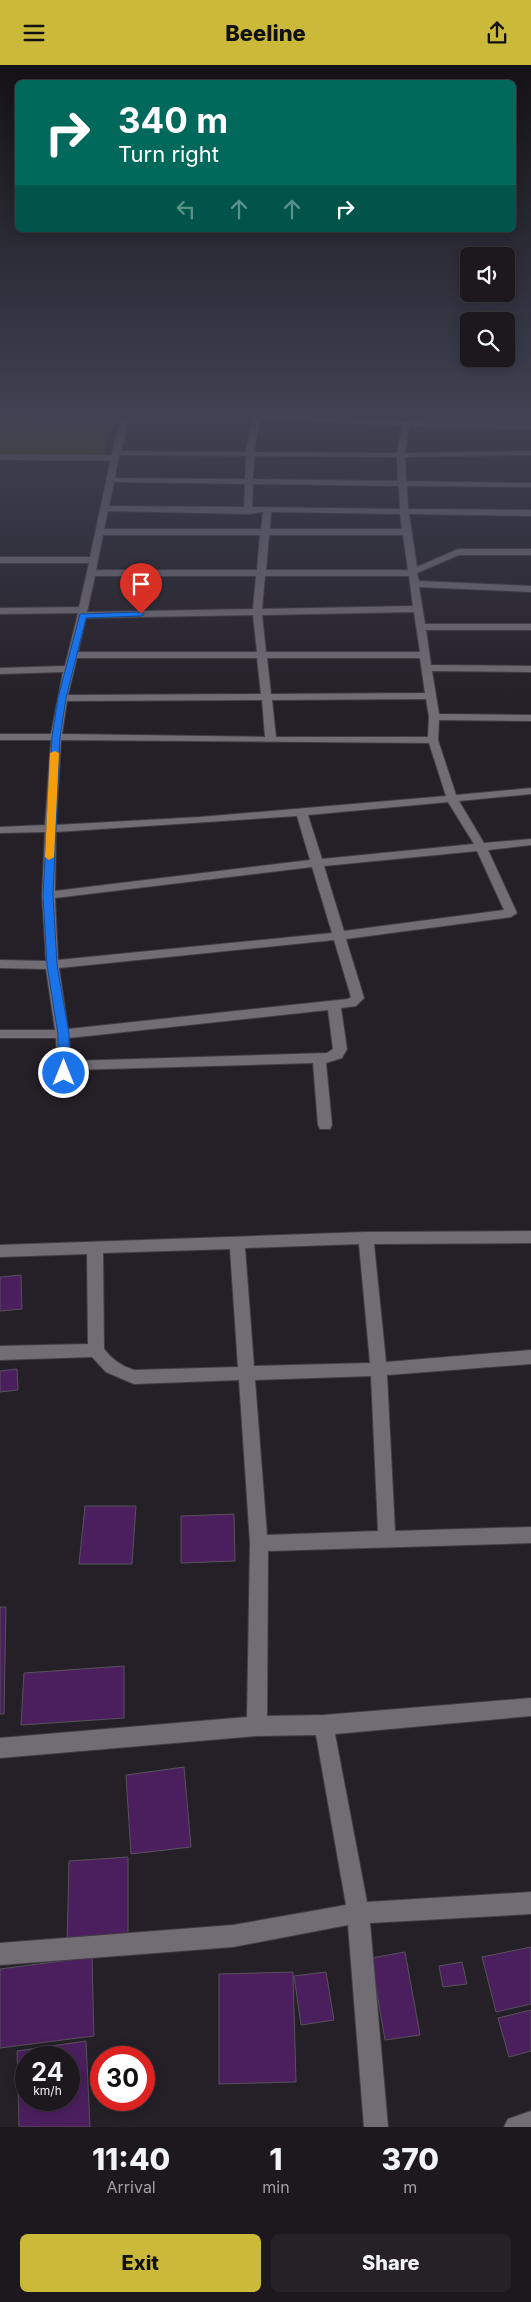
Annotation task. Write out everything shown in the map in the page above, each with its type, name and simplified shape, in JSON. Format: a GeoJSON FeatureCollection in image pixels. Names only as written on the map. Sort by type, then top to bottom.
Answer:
{"type":"FeatureCollection","features":[{"type":"Feature","properties":{"kind":"street"},"geometry":{"type":"LineString","coordinates":[[105,509],[83,613],[62,698],[56,737],[48,895],[52,965],[63,1034],[64,1069],[319,1059],[337,1055],[340,1049],[334,1005]]}},
{"type":"Feature","properties":{"kind":"street"},"geometry":{"type":"LineString","coordinates":[[163,509],[531,513]]}},
{"type":"Feature","properties":{"kind":"street"},"geometry":{"type":"LineString","coordinates":[[0,964],[52,965],[338,936],[511,913],[481,847],[452,799],[433,740],[434,717],[415,585],[411,573],[404,509]]}},
{"type":"Feature","properties":{"kind":"street"},"geometry":{"type":"LineString","coordinates":[[267,511],[257,612],[271,740]]}},
{"type":"Feature","properties":{"kind":"street"},"geometry":{"type":"LineString","coordinates":[[100,532],[406,532]]}},
{"type":"Feature","properties":{"kind":"street"},"geometry":{"type":"LineString","coordinates":[[90,573],[411,573],[458,552],[531,552]]}},
{"type":"Feature","properties":{"kind":"street"},"geometry":{"type":"LineString","coordinates":[[0,559],[94,559]]}},
{"type":"Feature","properties":{"kind":"street"},"geometry":{"type":"LineString","coordinates":[[415,585],[531,589]]}},
{"type":"Feature","properties":{"kind":"street"},"geometry":{"type":"LineString","coordinates":[[0,611],[83,613],[418,609]]}},
{"type":"Feature","properties":{"kind":"street"},"geometry":{"type":"LineString","coordinates":[[421,627],[531,627]]}},
{"type":"Feature","properties":{"kind":"street"},"geometry":{"type":"LineString","coordinates":[[73,655],[425,655]]}},
{"type":"Feature","properties":{"kind":"street"},"geometry":{"type":"LineString","coordinates":[[427,667],[531,669]]}},
{"type":"Feature","properties":{"kind":"street"},"geometry":{"type":"LineString","coordinates":[[0,671],[70,669]]}},
{"type":"Feature","properties":{"kind":"street"},"geometry":{"type":"LineString","coordinates":[[62,698],[431,696]]}},
{"type":"Feature","properties":{"kind":"street"},"geometry":{"type":"LineString","coordinates":[[434,717],[531,718]]}},
{"type":"Feature","properties":{"kind":"street"},"geometry":{"type":"LineString","coordinates":[[0,737],[433,740]]}},
{"type":"Feature","properties":{"kind":"street"},"geometry":{"type":"LineString","coordinates":[[0,830],[50,829],[302,814],[531,791]]}},
{"type":"Feature","properties":{"kind":"street"},"geometry":{"type":"LineString","coordinates":[[0,1034],[63,1034],[351,1003],[358,998],[302,814]]}},
{"type":"Feature","properties":{"kind":"street"},"geometry":{"type":"LineString","coordinates":[[48,895],[318,863],[531,842]]}},
{"type":"Feature","properties":{"kind":"street"},"geometry":{"type":"LineString","coordinates":[[319,1059],[325,1125]]}},
{"type":"Feature","properties":{"kind":"street"},"geometry":{"type":"LineString","coordinates":[[0,1251],[366,1238],[531,1237]]}},
{"type":"Feature","properties":{"kind":"street"},"geometry":{"type":"LineString","coordinates":[[366,1238],[379,1369],[387,1539]]}},
{"type":"Feature","properties":{"kind":"street"},"geometry":{"type":"LineString","coordinates":[[237,1242],[259,1543],[257,1726]]}},
{"type":"Feature","properties":{"kind":"street"},"geometry":{"type":"LineString","coordinates":[[95,1247],[96,1350],[105,1363],[117,1372],[134,1377],[246,1375],[379,1369],[531,1357]]}},
{"type":"Feature","properties":{"kind":"street"},"geometry":{"type":"LineString","coordinates":[[0,1353],[96,1350]]}},
{"type":"Feature","properties":{"kind":"street"},"geometry":{"type":"LineString","coordinates":[[259,1543],[531,1535]]}},
{"type":"Feature","properties":{"kind":"street"},"geometry":{"type":"LineString","coordinates":[[0,1748],[257,1726],[324,1725],[531,1707]]}},
{"type":"Feature","properties":{"kind":"street"},"geometry":{"type":"LineString","coordinates":[[324,1725],[358,1913],[376,2127]]}},
{"type":"Feature","properties":{"kind":"street"},"geometry":{"type":"LineString","coordinates":[[0,1954],[234,1936],[358,1913],[531,1903]]}},
{"type":"Feature","properties":{"kind":"street"},"geometry":{"type":"LineString","coordinates":[[516,2127],[531,2123]]}},
{"type":"Feature","properties":{"kind":"building"},"geometry":{"type":"Polygon","coordinates":[[[21,1275],[22,1309],[0,1311],[0,1277],[21,1275]]]}},
{"type":"Feature","properties":{"kind":"building"},"geometry":{"type":"Polygon","coordinates":[[[17,1369],[18,1390],[0,1392],[0,1371],[17,1369]]]}},
{"type":"Feature","properties":{"kind":"building"},"geometry":{"type":"Polygon","coordinates":[[[85,1506],[136,1506],[132,1564],[79,1564],[85,1506]]]}},
{"type":"Feature","properties":{"kind":"building"},"geometry":{"type":"Polygon","coordinates":[[[234,1514],[235,1561],[181,1563],[181,1516],[234,1514]]]}},
{"type":"Feature","properties":{"kind":"building"},"geometry":{"type":"Polygon","coordinates":[[[0,1607],[6,1607],[4,1714],[0,1714],[0,1607]]]}},
{"type":"Feature","properties":{"kind":"building"},"geometry":{"type":"Polygon","coordinates":[[[124,1666],[124,1718],[21,1725],[24,1673],[124,1666]]]}},
{"type":"Feature","properties":{"kind":"building"},"geometry":{"type":"Polygon","coordinates":[[[184,1767],[191,1847],[131,1854],[126,1775],[184,1767]]]}},
{"type":"Feature","properties":{"kind":"building"},"geometry":{"type":"Polygon","coordinates":[[[128,1857],[128,1941],[67,1945],[69,1861],[128,1857]]]}},
{"type":"Feature","properties":{"kind":"building"},"geometry":{"type":"Polygon","coordinates":[[[531,1947],[531,2004],[496,2012],[482,1957],[531,1947]]]}},
{"type":"Feature","properties":{"kind":"building"},"geometry":{"type":"Polygon","coordinates":[[[405,1952],[420,2035],[385,2040],[371,1958],[405,1952]]]}},
{"type":"Feature","properties":{"kind":"building"},"geometry":{"type":"Polygon","coordinates":[[[92,1957],[94,2036],[0,2048],[0,1969],[92,1957]]]}},
{"type":"Feature","properties":{"kind":"building"},"geometry":{"type":"Polygon","coordinates":[[[462,1962],[467,1984],[443,1987],[439,1966],[462,1962]]]}},
{"type":"Feature","properties":{"kind":"building"},"geometry":{"type":"Polygon","coordinates":[[[293,1972],[296,2082],[219,2084],[219,1974],[293,1972]]]}},
{"type":"Feature","properties":{"kind":"building"},"geometry":{"type":"Polygon","coordinates":[[[326,1972],[334,2020],[301,2025],[294,1976],[326,1972]]]}},
{"type":"Feature","properties":{"kind":"building"},"geometry":{"type":"Polygon","coordinates":[[[531,2010],[531,2051],[509,2057],[498,2018],[531,2010]]]}},
{"type":"Feature","properties":{"kind":"building"},"geometry":{"type":"Polygon","coordinates":[[[86,2041],[90,2127],[19,2127],[19,2111],[80,2111],[80,2046],[52,2046],[86,2041]]]}},
{"type":"Feature","properties":{"kind":"slow traffic"},"geometry":{"type":"LineString","coordinates":[[49,857],[55,753]]}},
{"type":"Feature","properties":{"kind":"route"},"geometry":{"type":"LineString","coordinates":[[64,1073],[63,1034],[52,965],[48,895],[56,737],[62,698],[82,615],[141,614]]}}]}
